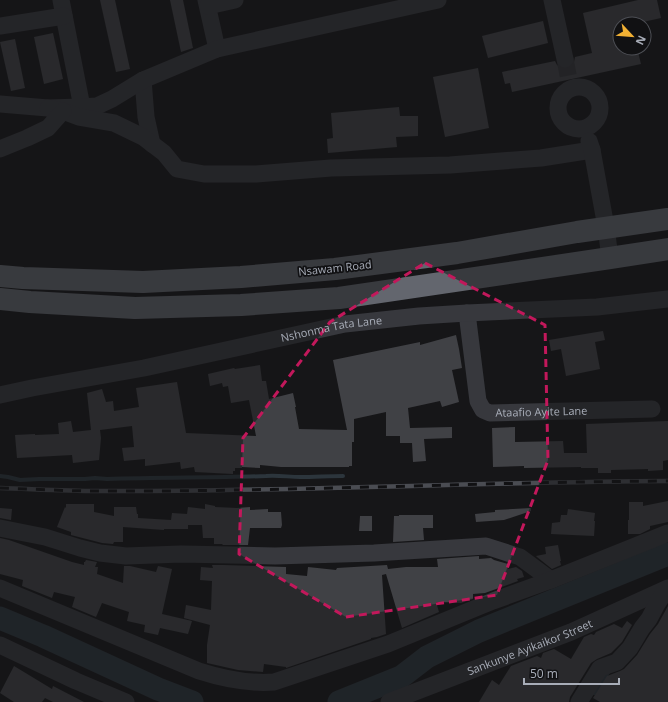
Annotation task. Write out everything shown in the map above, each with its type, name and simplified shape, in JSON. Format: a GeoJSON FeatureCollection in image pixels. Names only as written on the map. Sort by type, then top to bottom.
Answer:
{"type":"FeatureCollection","features":[{"type":"Feature","properties":{"kind":"highway","name":"Nsawam Road"},"geometry":{"type":"LineString","coordinates":[[0,276],[143,282],[249,277],[335,269],[457,253],[606,227],[668,219]]}},
{"type":"Feature","properties":{"kind":"highway"},"geometry":{"type":"LineString","coordinates":[[0,299],[135,308],[241,305],[339,298],[668,249]]}},
{"type":"Feature","properties":{"kind":"street"},"geometry":{"type":"LineString","coordinates":[[217,49],[207,3],[235,0]]}},
{"type":"Feature","properties":{"kind":"street"},"geometry":{"type":"LineString","coordinates":[[56,110],[97,106],[112,99],[143,80],[217,49],[409,3],[438,0]]}},
{"type":"Feature","properties":{"kind":"street"},"geometry":{"type":"LineString","coordinates":[[552,0],[565,59]]}},
{"type":"Feature","properties":{"kind":"street"},"geometry":{"type":"LineString","coordinates":[[0,26],[63,8],[82,107]]}},
{"type":"Feature","properties":{"kind":"street"},"geometry":{"type":"LineString","coordinates":[[143,80],[146,117],[152,144]]}},
{"type":"Feature","properties":{"kind":"street"},"geometry":{"type":"LineString","coordinates":[[570,84],[593,92],[599,101],[600,112],[596,122],[586,129],[577,130],[568,127],[558,112],[559,102],[570,84]]}},
{"type":"Feature","properties":{"kind":"street"},"geometry":{"type":"LineString","coordinates":[[0,104],[56,110],[79,117],[114,123],[143,137],[164,153],[177,169],[204,174],[256,174],[331,168],[450,165],[541,158],[592,150]]}},
{"type":"Feature","properties":{"kind":"street"},"geometry":{"type":"LineString","coordinates":[[0,149],[48,128],[56,110]]}},
{"type":"Feature","properties":{"kind":"street"},"geometry":{"type":"LineString","coordinates":[[586,129],[592,150],[610,258]]}},
{"type":"Feature","properties":{"kind":"street","name":"Nshonma Tata Lane"},"geometry":{"type":"LineString","coordinates":[[0,395],[144,368],[345,324],[467,312],[597,307],[668,299]]}},
{"type":"Feature","properties":{"kind":"street"},"geometry":{"type":"LineString","coordinates":[[0,309],[30,302]]}},
{"type":"Feature","properties":{"kind":"street","name":"Ataafio Ayite Lane"},"geometry":{"type":"LineString","coordinates":[[467,312],[478,401],[483,410],[490,413],[652,409]]}},
{"type":"Feature","properties":{"kind":"street"},"geometry":{"type":"LineString","coordinates":[[0,528],[45,537],[100,553],[126,556],[181,554],[275,556],[374,553],[486,546],[520,557],[551,580]]}},
{"type":"Feature","properties":{"kind":"street"},"geometry":{"type":"LineString","coordinates":[[0,588],[199,671],[217,677],[239,681],[262,683],[274,682],[388,644],[668,532]]}},
{"type":"Feature","properties":{"kind":"street"},"geometry":{"type":"LineString","coordinates":[[579,702],[600,668],[617,662],[630,648],[668,589]]}},
{"type":"Feature","properties":{"kind":"street","name":"Sankunye Ayikaikor Street"},"geometry":{"type":"LineString","coordinates":[[389,702],[571,632],[668,589]]}},
{"type":"Feature","properties":{"kind":"street"},"geometry":{"type":"LineString","coordinates":[[2,649],[126,702]]}},
{"type":"Feature","properties":{"kind":"highlighted area"},"geometry":{"type":"Polygon","coordinates":[[[425,263],[545,325],[548,460],[497,595],[346,617],[239,554],[243,438],[330,322],[425,263]]]}},
{"type":"Feature","properties":{"kind":"building"},"geometry":{"type":"Polygon","coordinates":[[[100,0],[115,0],[130,69],[116,72],[100,0]]]}},
{"type":"Feature","properties":{"kind":"building"},"geometry":{"type":"Polygon","coordinates":[[[170,0],[183,0],[193,48],[181,52],[170,0]]]}},
{"type":"Feature","properties":{"kind":"building"},"geometry":{"type":"Polygon","coordinates":[[[638,0],[657,0],[661,18],[652,20],[652,16],[612,16],[612,56],[639,56],[641,64],[512,92],[510,83],[505,84],[502,72],[555,61],[557,65],[567,69],[571,67],[575,57],[592,53],[583,13],[638,0]]]}},
{"type":"Feature","properties":{"kind":"building"},"geometry":{"type":"Polygon","coordinates":[[[543,21],[548,43],[488,58],[482,36],[543,21]]]}},
{"type":"Feature","properties":{"kind":"building"},"geometry":{"type":"Polygon","coordinates":[[[53,33],[63,79],[44,84],[34,37],[53,33]]]}},
{"type":"Feature","properties":{"kind":"building"},"geometry":{"type":"Polygon","coordinates":[[[15,39],[25,88],[11,91],[0,42],[15,39]]]}},
{"type":"Feature","properties":{"kind":"building"},"geometry":{"type":"Polygon","coordinates":[[[478,68],[489,128],[445,137],[433,77],[478,68]]]}},
{"type":"Feature","properties":{"kind":"building"},"geometry":{"type":"Polygon","coordinates":[[[399,107],[400,116],[418,116],[418,136],[396,137],[397,147],[328,153],[327,139],[333,138],[331,113],[399,107]]]}},
{"type":"Feature","properties":{"kind":"building"},"geometry":{"type":"Polygon","coordinates":[[[603,331],[605,340],[595,342],[600,369],[566,376],[561,349],[551,351],[549,340],[603,331]]]}},
{"type":"Feature","properties":{"kind":"building"},"geometry":{"type":"Polygon","coordinates":[[[456,335],[462,368],[452,370],[459,402],[442,407],[440,401],[408,408],[410,428],[452,427],[452,438],[424,439],[426,461],[413,462],[412,443],[400,443],[400,436],[386,436],[386,412],[354,419],[352,466],[349,467],[281,467],[260,465],[260,468],[235,468],[233,474],[195,472],[194,467],[181,469],[180,462],[145,466],[145,459],[124,461],[122,448],[134,447],[132,426],[100,430],[101,438],[99,460],[73,463],[72,455],[17,458],[15,435],[59,434],[58,423],[71,421],[73,432],[91,430],[87,393],[102,389],[106,402],[113,401],[114,411],[139,407],[136,388],[177,382],[186,433],[256,436],[249,400],[231,403],[228,386],[223,387],[222,383],[210,386],[208,374],[234,368],[260,365],[262,381],[266,381],[269,399],[293,393],[299,429],[347,430],[333,360],[420,342],[420,345],[456,335]]]}},
{"type":"Feature","properties":{"kind":"building"},"geometry":{"type":"Polygon","coordinates":[[[668,421],[668,460],[663,461],[663,470],[611,470],[611,473],[598,473],[598,468],[581,467],[493,467],[492,428],[515,427],[515,442],[563,441],[564,453],[587,453],[586,424],[668,421]]]}},
{"type":"Feature","properties":{"kind":"building"},"geometry":{"type":"Polygon","coordinates":[[[668,501],[668,522],[650,526],[650,529],[640,534],[628,534],[629,502],[643,502],[643,506],[668,501]]]}},
{"type":"Feature","properties":{"kind":"building"},"geometry":{"type":"Polygon","coordinates":[[[66,504],[94,504],[94,512],[114,516],[114,507],[136,507],[138,518],[171,520],[172,513],[187,514],[188,507],[205,509],[205,504],[215,507],[250,507],[250,510],[268,509],[268,512],[281,512],[282,525],[281,528],[250,528],[248,545],[214,544],[214,538],[203,538],[202,525],[188,525],[188,529],[164,530],[123,527],[123,542],[114,542],[113,544],[102,543],[71,535],[71,532],[57,527],[65,507],[66,508],[66,504]]]}},
{"type":"Feature","properties":{"kind":"building"},"geometry":{"type":"Polygon","coordinates":[[[0,508],[12,509],[11,520],[0,518],[0,508]]]}},
{"type":"Feature","properties":{"kind":"building"},"geometry":{"type":"Polygon","coordinates":[[[531,508],[531,511],[504,520],[476,522],[475,514],[495,512],[495,510],[531,508]]]}},
{"type":"Feature","properties":{"kind":"building"},"geometry":{"type":"Polygon","coordinates":[[[568,509],[595,513],[594,536],[551,534],[552,523],[560,522],[561,515],[567,515],[568,509]]]}},
{"type":"Feature","properties":{"kind":"building"},"geometry":{"type":"Polygon","coordinates":[[[433,515],[433,528],[423,528],[424,540],[393,542],[394,516],[433,515]]]}},
{"type":"Feature","properties":{"kind":"building"},"geometry":{"type":"Polygon","coordinates":[[[360,516],[372,516],[372,531],[359,531],[360,516]]]}},
{"type":"Feature","properties":{"kind":"building"},"geometry":{"type":"Polygon","coordinates":[[[0,538],[84,565],[86,560],[97,562],[95,567],[98,567],[97,574],[123,583],[124,566],[156,572],[158,566],[172,569],[162,614],[192,621],[188,634],[160,628],[158,635],[144,632],[145,625],[127,621],[129,612],[102,603],[96,617],[72,607],[75,597],[54,592],[52,598],[22,586],[23,580],[0,574],[0,538]]]}},
{"type":"Feature","properties":{"kind":"building"},"geometry":{"type":"Polygon","coordinates":[[[558,545],[561,565],[552,569],[536,556],[546,554],[545,547],[558,545]]]}},
{"type":"Feature","properties":{"kind":"building"},"geometry":{"type":"Polygon","coordinates":[[[479,556],[479,559],[491,558],[508,564],[508,569],[516,567],[522,571],[524,577],[517,579],[518,581],[485,593],[473,594],[473,599],[461,603],[436,602],[439,612],[402,628],[386,574],[382,575],[386,634],[286,668],[264,664],[263,672],[238,670],[207,663],[207,645],[210,625],[184,618],[186,605],[211,610],[212,581],[200,580],[201,567],[213,568],[212,565],[223,565],[286,567],[286,574],[307,576],[308,567],[336,570],[337,568],[387,565],[388,569],[406,567],[438,567],[437,559],[479,556]]]}},
{"type":"Feature","properties":{"kind":"building"},"geometry":{"type":"Polygon","coordinates":[[[668,606],[668,702],[600,702],[593,698],[607,676],[624,669],[637,655],[668,606]]]}},
{"type":"Feature","properties":{"kind":"building"},"geometry":{"type":"Polygon","coordinates":[[[627,621],[632,625],[622,642],[611,653],[591,663],[570,697],[569,702],[479,702],[492,680],[499,685],[511,666],[537,656],[541,658],[543,653],[554,649],[571,659],[584,637],[591,634],[594,635],[596,632],[614,624],[622,628],[627,621]]]}},
{"type":"Feature","properties":{"kind":"building"},"geometry":{"type":"Polygon","coordinates":[[[14,666],[52,689],[53,686],[84,702],[53,702],[45,698],[42,702],[14,702],[0,693],[14,666]]]}},
{"type":"Feature","properties":{"kind":"waterway"},"geometry":{"type":"LineString","coordinates":[[0,476],[20,480],[343,476]]}},
{"type":"Feature","properties":{"kind":"waterway"},"geometry":{"type":"LineString","coordinates":[[339,702],[401,677],[427,657],[479,631],[668,554]]}},
{"type":"Feature","properties":{"kind":"waterway"},"geometry":{"type":"LineString","coordinates":[[0,618],[43,636],[158,689],[192,702]]}},
{"type":"Feature","properties":{"kind":"waterway"},"geometry":{"type":"LineString","coordinates":[[594,693],[609,671]]}},
{"type":"Feature","properties":{"kind":"tunnel"},"geometry":{"type":"LineString","coordinates":[[565,59],[569,80]]}},
{"type":"Feature","properties":{"kind":"railway"},"geometry":{"type":"LineString","coordinates":[[0,488],[85,491],[169,491],[668,481]]}}]}
